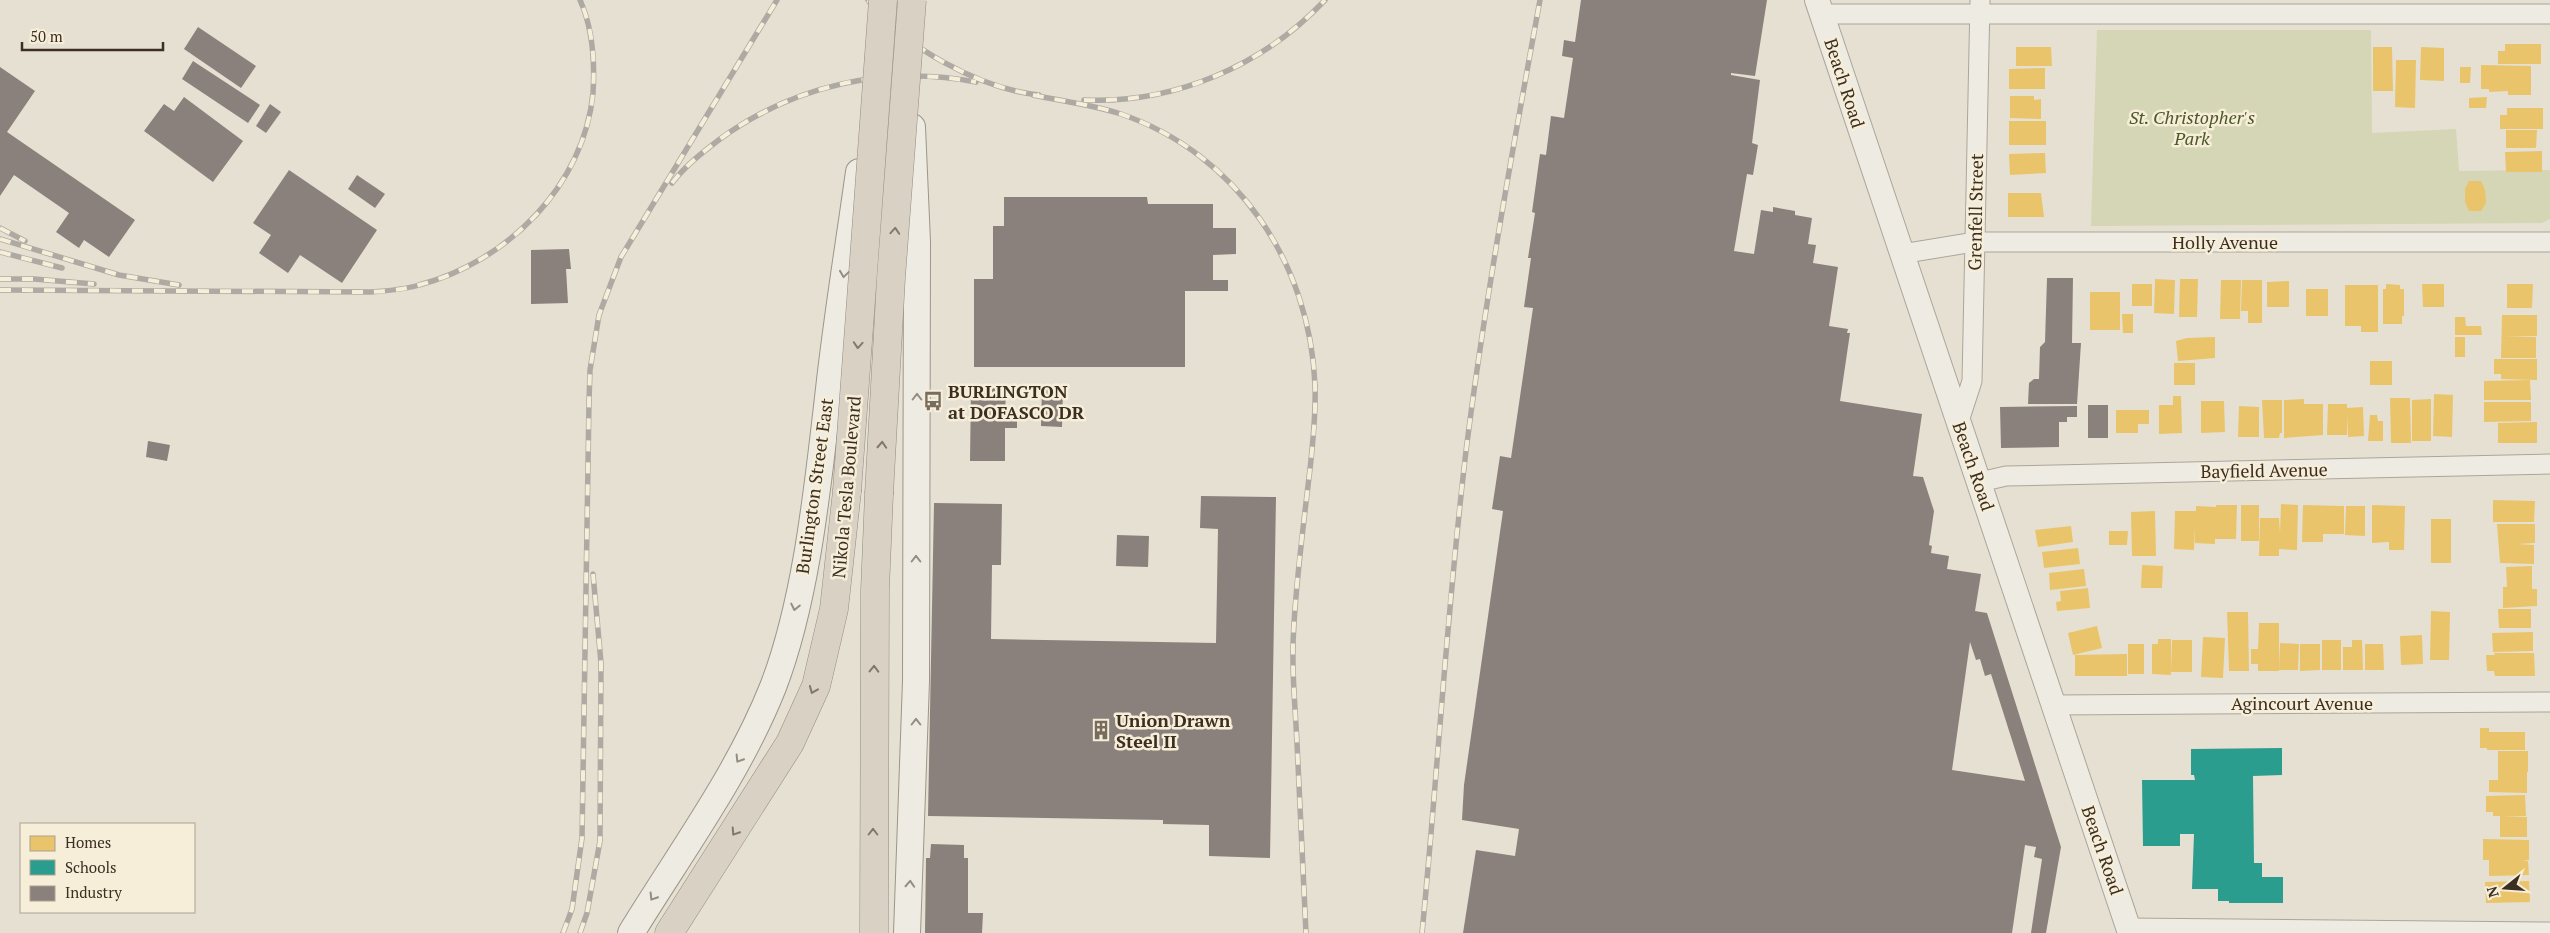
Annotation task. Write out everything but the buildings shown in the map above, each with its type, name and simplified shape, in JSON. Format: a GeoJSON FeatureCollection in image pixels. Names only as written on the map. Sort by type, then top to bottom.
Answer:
{"type":"FeatureCollection","features":[{"type":"Feature","properties":{"kind":"highway","name":"Nikola Tesla Boulevard"},"geometry":{"type":"LineString","coordinates":[[669,933],[790,743],[816,686],[834,609],[847,492],[882,0]]}},
{"type":"Feature","properties":{"kind":"highway","name":"Nikola Tesla Boulevard"},"geometry":{"type":"LineString","coordinates":[[874,933],[874,618],[879,494],[893,259],[913,0]]}},
{"type":"Feature","properties":{"kind":"main road","name":"Burlington Street East"},"geometry":{"type":"LineString","coordinates":[[631,933],[746,748],[773,686],[790,634],[818,478],[834,346],[874,71],[882,0]]}},
{"type":"Feature","properties":{"kind":"main road"},"geometry":{"type":"LineString","coordinates":[[907,933],[916,701],[917,242],[909,71],[913,0]]}},
{"type":"Feature","properties":{"kind":"street"},"geometry":{"type":"LineString","coordinates":[[1820,7],[1979,6],[2550,14]]}},
{"type":"Feature","properties":{"kind":"street","name":"Grenfell Street"},"geometry":{"type":"LineString","coordinates":[[1959,421],[1972,381],[1979,6]]}},
{"type":"Feature","properties":{"kind":"street","name":"Beach Road"},"geometry":{"type":"LineString","coordinates":[[1820,7],[1901,254],[1980,482],[2130,931]]}},
{"type":"Feature","properties":{"kind":"street","name":"Holly Avenue"},"geometry":{"type":"LineString","coordinates":[[1901,254],[1974,242],[2550,242]]}},
{"type":"Feature","properties":{"kind":"street","name":"Bayfield Avenue"},"geometry":{"type":"LineString","coordinates":[[1980,482],[2006,476],[2550,464]]}},
{"type":"Feature","properties":{"kind":"street","name":"Agincourt Avenue"},"geometry":{"type":"LineString","coordinates":[[2053,705],[2550,702]]}},
{"type":"Feature","properties":{"kind":"street"},"geometry":{"type":"LineString","coordinates":[[2130,931],[2550,932]]}},
{"type":"Feature","properties":{"kind":"green space","name":"St. Christopher's Park"},"geometry":{"type":"Polygon","coordinates":[[[2097,30],[2371,30],[2372,133],[2456,129],[2459,171],[2550,170],[2550,219],[2542,223],[2091,226],[2097,30]]]}},
{"type":"Feature","properties":{"kind":"railway"},"geometry":{"type":"LineString","coordinates":[[0,290],[370,292],[407,288],[451,274],[482,258],[510,239],[536,215],[557,189],[574,159],[587,127],[594,81],[588,22],[580,0]]}},
{"type":"Feature","properties":{"kind":"railway"},"geometry":{"type":"LineString","coordinates":[[563,933],[572,909],[582,838],[590,370],[599,315],[621,257],[777,0]]}},
{"type":"Feature","properties":{"kind":"railway"},"geometry":{"type":"LineString","coordinates":[[868,0],[901,34],[945,63],[993,84],[1039,95]]}},
{"type":"Feature","properties":{"kind":"railway"},"geometry":{"type":"LineString","coordinates":[[1084,100],[1118,100],[1151,95],[1183,88],[1215,76],[1245,62],[1274,44],[1301,23],[1325,0]]}},
{"type":"Feature","properties":{"kind":"railway"},"geometry":{"type":"LineString","coordinates":[[1422,933],[1454,565],[1467,443],[1491,277],[1540,0]]}},
{"type":"Feature","properties":{"kind":"railway"},"geometry":{"type":"LineString","coordinates":[[672,183],[701,154],[749,120],[779,105],[810,93],[842,84],[875,78],[908,76],[942,77],[976,82]]}},
{"type":"Feature","properties":{"kind":"railway"},"geometry":{"type":"LineString","coordinates":[[1033,95],[1121,114],[1163,132],[1200,156],[1232,185],[1260,219],[1282,257],[1299,297],[1310,340],[1315,385],[1315,417],[1297,585],[1293,654],[1306,933]]}},
{"type":"Feature","properties":{"kind":"railway"},"geometry":{"type":"LineString","coordinates":[[0,228],[25,241]]}},
{"type":"Feature","properties":{"kind":"railway"},"geometry":{"type":"LineString","coordinates":[[0,239],[119,275],[179,285]]}},
{"type":"Feature","properties":{"kind":"railway"},"geometry":{"type":"LineString","coordinates":[[0,252],[62,268]]}},
{"type":"Feature","properties":{"kind":"railway"},"geometry":{"type":"LineString","coordinates":[[0,279],[34,279],[94,284]]}},
{"type":"Feature","properties":{"kind":"railway"},"geometry":{"type":"LineString","coordinates":[[580,933],[587,913],[600,841],[601,663],[593,574]]}},
{"type":"Feature","properties":{"kind":"place","name":"BURLINGTON at DOFASCO DR"},"geometry":{"type":"Point","coordinates":[933,401]}},
{"type":"Feature","properties":{"kind":"place","name":"Union Drawn Steel II"},"geometry":{"type":"Point","coordinates":[1101,730]}}]}
